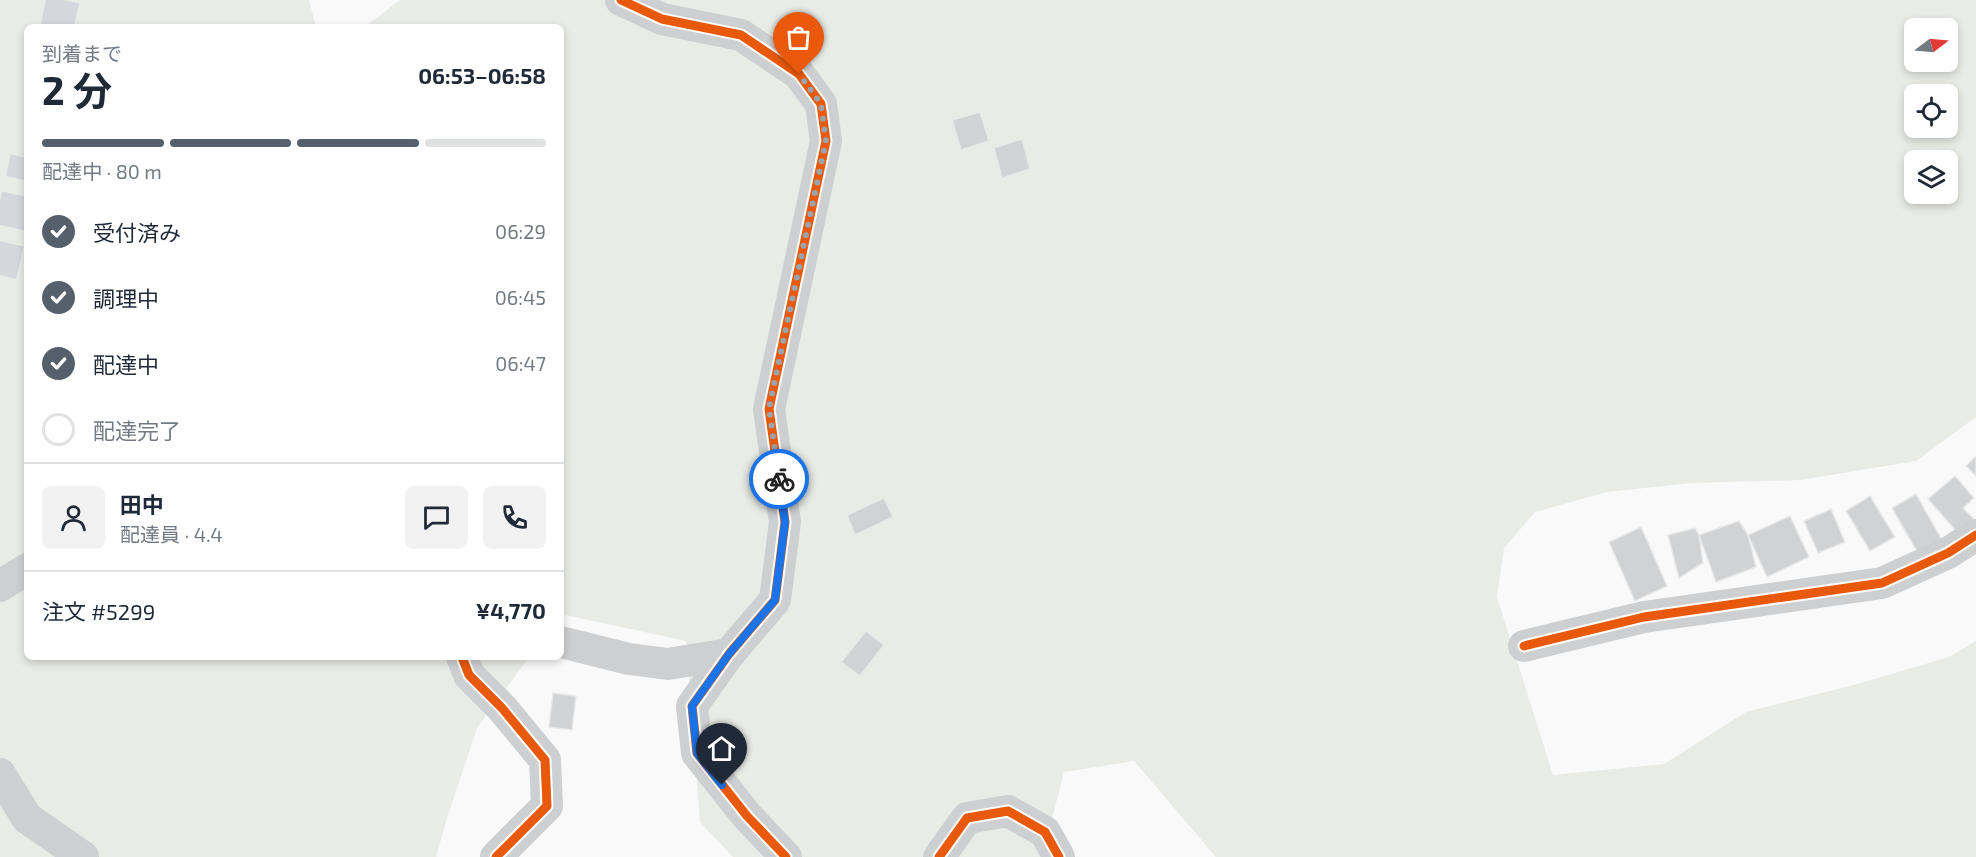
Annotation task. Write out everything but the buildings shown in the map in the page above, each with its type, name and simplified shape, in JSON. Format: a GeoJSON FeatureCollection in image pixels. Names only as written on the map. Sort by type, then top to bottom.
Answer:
{"type":"FeatureCollection","features":[{"type":"Feature","properties":{"kind":"street"},"geometry":{"type":"LineString","coordinates":[[621,0],[662,19],[741,35],[799,74],[821,104],[826,141],[769,408],[785,522],[775,600],[729,654],[692,706],[697,753],[747,816],[786,857]]}},
{"type":"Feature","properties":{"kind":"street"},"geometry":{"type":"LineString","coordinates":[[1524,646],[1644,616],[1882,583],[1948,553],[1976,535]]}},
{"type":"Feature","properties":{"kind":"street"},"geometry":{"type":"LineString","coordinates":[[0,586],[24,571]]}},
{"type":"Feature","properties":{"kind":"street"},"geometry":{"type":"LineString","coordinates":[[564,643],[629,659],[668,664],[729,654]]}},
{"type":"Feature","properties":{"kind":"street"},"geometry":{"type":"LineString","coordinates":[[463,660],[469,675],[502,708],[545,760],[547,806],[496,857]]}},
{"type":"Feature","properties":{"kind":"street"},"geometry":{"type":"LineString","coordinates":[[0,774],[27,818],[83,857]]}},
{"type":"Feature","properties":{"kind":"street"},"geometry":{"type":"LineString","coordinates":[[939,857],[967,818],[1008,811],[1046,832],[1059,857]]}},
{"type":"Feature","properties":{"kind":"shaded area"},"geometry":{"type":"Polygon","coordinates":[[[0,0],[309,0],[315,24],[24,24],[24,660],[527,660],[477,728],[436,857],[0,857],[0,0]]]}},
{"type":"Feature","properties":{"kind":"shaded area"},"geometry":{"type":"Polygon","coordinates":[[[400,0],[1976,0],[1976,417],[1916,461],[1801,480],[1691,483],[1607,492],[1535,512],[1504,548],[1497,597],[1553,775],[1664,764],[1746,712],[1854,685],[1949,657],[1976,641],[1976,857],[1216,857],[1134,761],[1064,772],[1042,857],[733,857],[700,822],[686,641],[564,615],[564,24],[369,24],[400,0]]]}},
{"type":"Feature","properties":{"kind":"tunnel"},"geometry":{"type":"LineString","coordinates":[[58,24],[63,0]]}},
{"type":"Feature","properties":{"kind":"tunnel"},"geometry":{"type":"LineString","coordinates":[[0,275],[24,171]]}},
{"type":"Feature","properties":{"kind":"cycle path"},"geometry":{"type":"LineString","coordinates":[[621,0],[662,19],[741,35],[799,74],[821,104],[826,141],[769,409],[785,522],[775,600],[729,654],[692,706],[697,753],[747,816],[786,857]]}},
{"type":"Feature","properties":{"kind":"cycle path"},"geometry":{"type":"LineString","coordinates":[[1524,646],[1644,617],[1882,583],[1948,553],[1976,535]]}},
{"type":"Feature","properties":{"kind":"cycle path"},"geometry":{"type":"LineString","coordinates":[[463,660],[469,675],[502,708],[545,760],[547,806],[496,857]]}},
{"type":"Feature","properties":{"kind":"cycle path"},"geometry":{"type":"LineString","coordinates":[[939,857],[967,818],[1008,811],[1045,832],[1059,857]]}},
{"type":"Feature","properties":{"kind":"way so far"},"geometry":{"type":"LineString","coordinates":[[779,479],[769,408],[826,141],[821,104],[799,74]]}},
{"type":"Feature","properties":{"kind":"route"},"geometry":{"type":"LineString","coordinates":[[722,785],[697,753],[692,706],[729,654],[775,600],[785,522],[779,479]]}}]}
